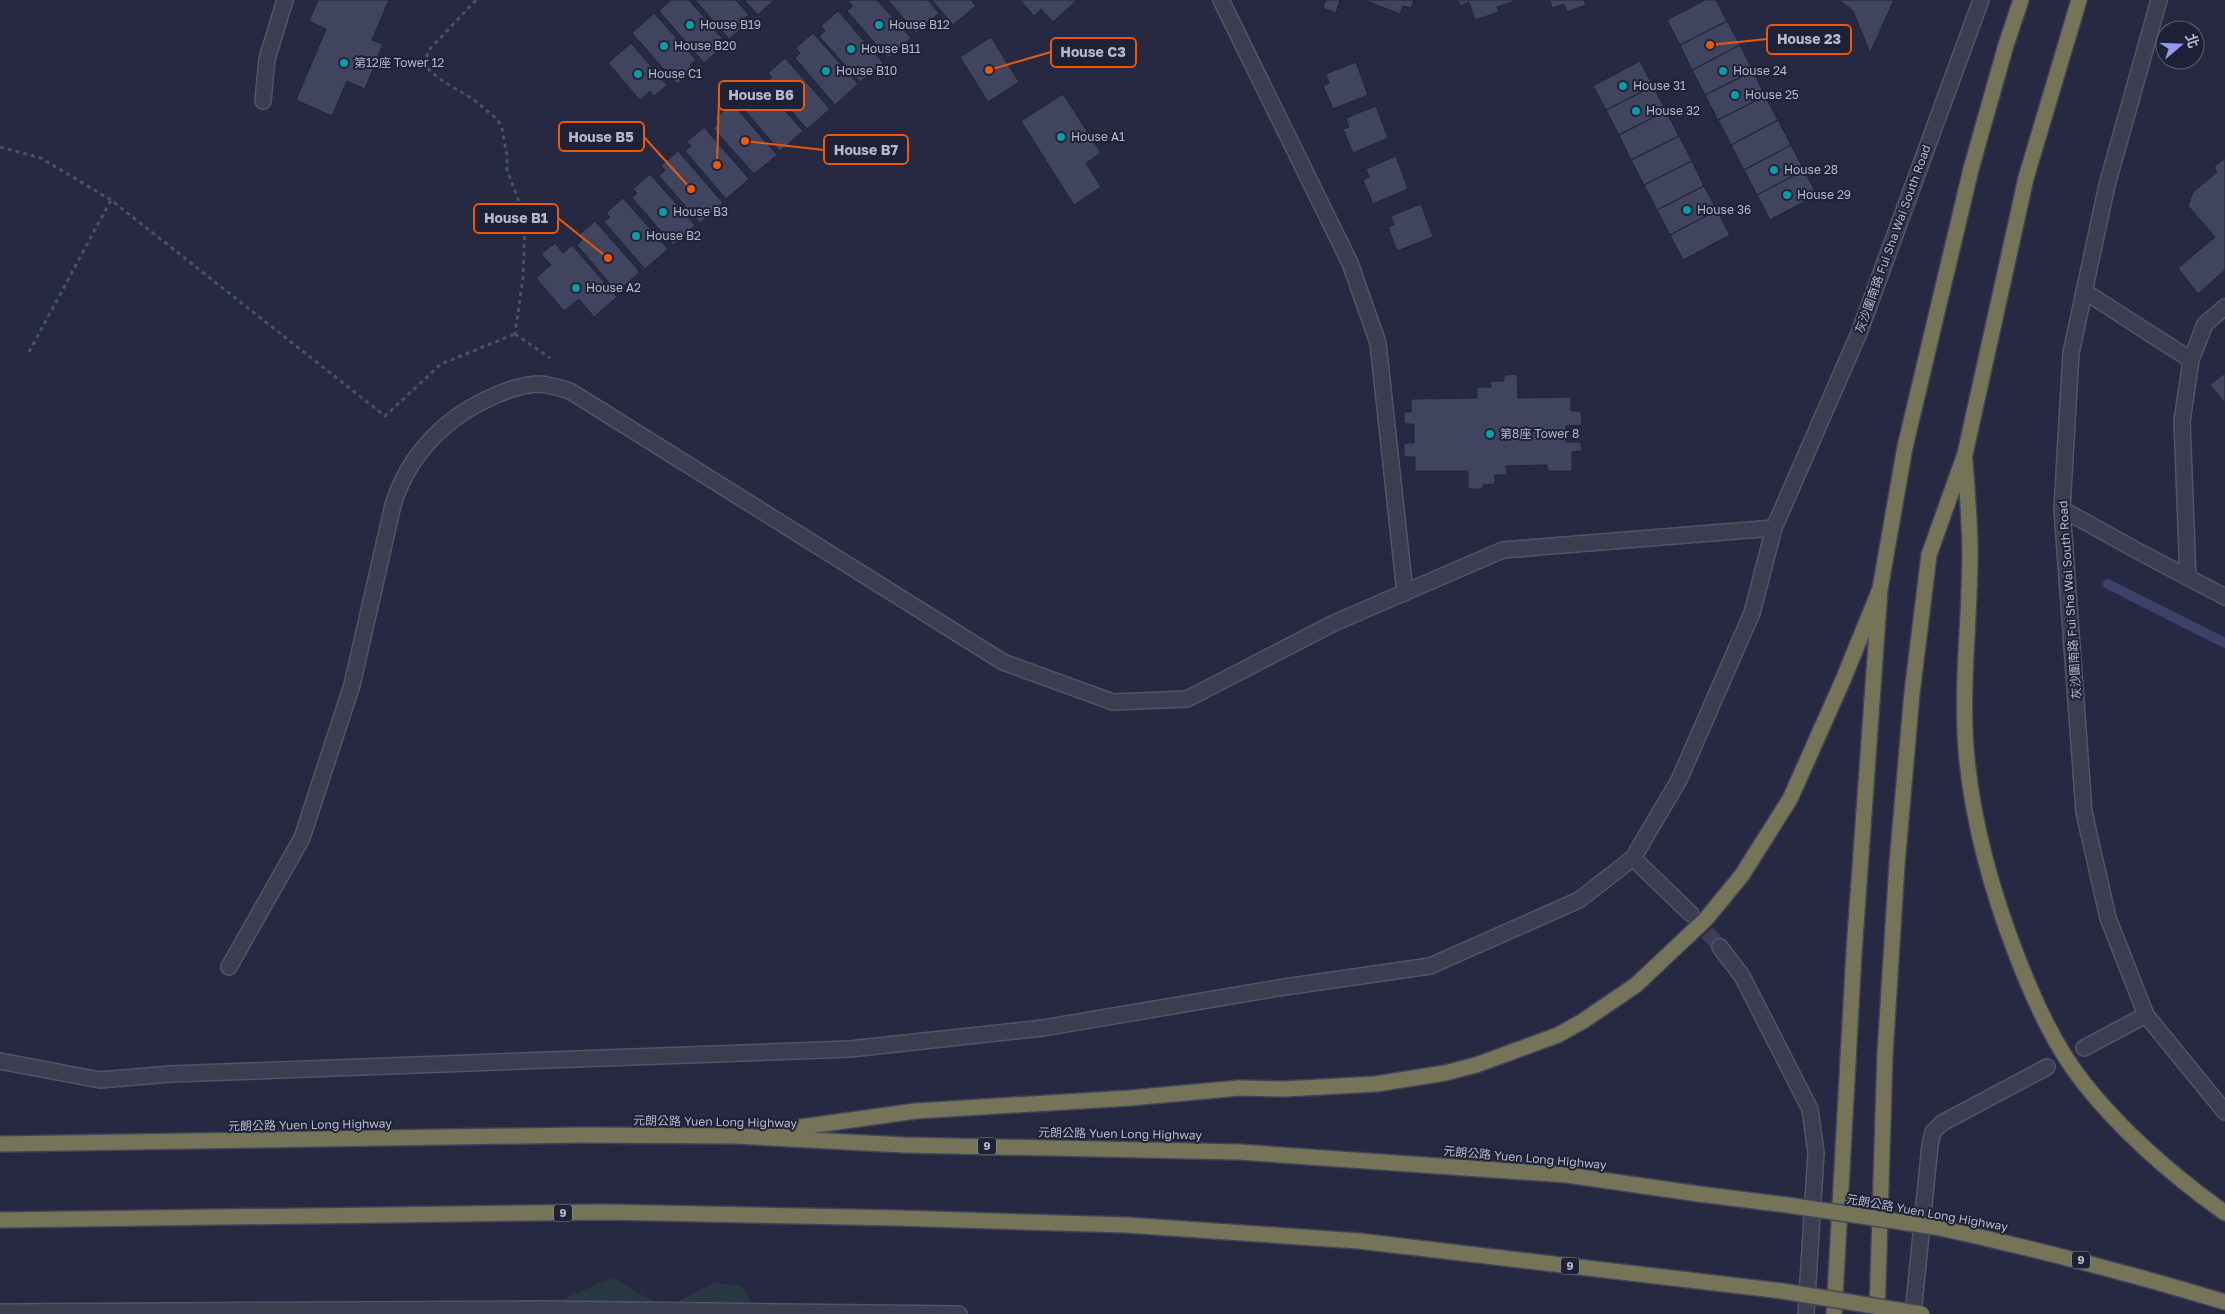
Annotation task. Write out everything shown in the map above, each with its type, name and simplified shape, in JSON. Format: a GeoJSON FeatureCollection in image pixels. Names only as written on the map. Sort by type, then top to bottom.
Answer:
{"type":"FeatureCollection","features":[{"type":"Feature","properties":{"kind":"highway"},"geometry":{"type":"LineString","coordinates":[[1834,1314],[1854,952],[1880,589],[1909,428],[1970,169],[2021,0]]}},
{"type":"Feature","properties":{"kind":"highway"},"geometry":{"type":"LineString","coordinates":[[1877,1314],[1885,1054],[1897,864],[1912,693],[1929,555],[1965,454],[2026,178],[2079,0]]}},
{"type":"Feature","properties":{"kind":"highway"},"geometry":{"type":"LineString","coordinates":[[1965,454],[1970,554],[1965,646],[1967,759],[1978,830],[1998,906],[2045,1022],[2083,1082],[2138,1144],[2187,1185],[2225,1213]]}},
{"type":"Feature","properties":{"kind":"highway"},"geometry":{"type":"LineString","coordinates":[[736,1136],[916,1111],[1130,1098],[1239,1088],[1284,1089],[1376,1084],[1445,1073],[1476,1065],[1558,1035],[1636,986],[1706,919],[1742,875],[1790,799],[1843,680],[1880,589]]}},
{"type":"Feature","properties":{"kind":"highway","name":"元朗公路 Yuen Long Highway"},"geometry":{"type":"LineString","coordinates":[[0,1144],[581,1135],[736,1136],[904,1144],[1291,1154],[1567,1174],[1699,1194],[1870,1216],[1935,1227],[2024,1246],[2225,1302]]}},
{"type":"Feature","properties":{"kind":"highway","name":"9"},"geometry":{"type":"LineString","coordinates":[[0,1220],[604,1212],[897,1218],[1126,1226],[1359,1241],[1782,1291],[1922,1314]]}},
{"type":"Feature","properties":{"kind":"street"},"geometry":{"type":"LineString","coordinates":[[263,101],[267,59],[285,0]]}},
{"type":"Feature","properties":{"kind":"street"},"geometry":{"type":"LineString","coordinates":[[1221,0],[1350,263],[1378,343],[1406,593]]}},
{"type":"Feature","properties":{"kind":"street","name":"灰沙圍南路 Fui Sha Wai South Road"},"geometry":{"type":"LineString","coordinates":[[1633,858],[1679,780],[1752,613],[1774,528],[1859,333],[1981,0]]}},
{"type":"Feature","properties":{"kind":"street","name":"灰沙圍南路 Fui Sha Wai South Road"},"geometry":{"type":"LineString","coordinates":[[2159,0],[2107,185],[2071,353],[2062,509],[2084,812],[2108,918],[2146,1015],[2225,1112]]}},
{"type":"Feature","properties":{"kind":"street"},"geometry":{"type":"LineString","coordinates":[[2084,291],[2191,360]]}},
{"type":"Feature","properties":{"kind":"street"},"geometry":{"type":"LineString","coordinates":[[2188,578],[2182,421],[2191,360],[2205,324],[2225,307]]}},
{"type":"Feature","properties":{"kind":"street"},"geometry":{"type":"LineString","coordinates":[[229,967],[302,838],[352,685],[392,505],[399,484],[419,452],[443,427],[471,407],[506,390],[541,384],[570,391],[1003,662],[1113,702],[1187,698],[1334,623],[1503,550],[1774,528]]}},
{"type":"Feature","properties":{"kind":"street"},"geometry":{"type":"LineString","coordinates":[[2062,509],[2225,597]]}},
{"type":"Feature","properties":{"kind":"street"},"geometry":{"type":"LineString","coordinates":[[0,1060],[100,1080],[170,1074],[850,1049],[1043,1028],[1278,988],[1430,966],[1579,900],[1633,858],[1691,914]]}},
{"type":"Feature","properties":{"kind":"street"},"geometry":{"type":"LineString","coordinates":[[1720,947],[1742,976],[1810,1109],[1816,1153],[1806,1314]]}},
{"type":"Feature","properties":{"kind":"street"},"geometry":{"type":"LineString","coordinates":[[2084,1048],[2146,1015]]}},
{"type":"Feature","properties":{"kind":"street"},"geometry":{"type":"LineString","coordinates":[[1913,1314],[1930,1145],[1933,1132],[1942,1123],[2047,1067]]}},
{"type":"Feature","properties":{"kind":"street"},"geometry":{"type":"LineString","coordinates":[[0,1312],[958,1314]]}},
{"type":"Feature","properties":{"kind":"path"},"geometry":{"type":"LineString","coordinates":[[0,147],[41,158],[111,200],[385,416],[441,364],[515,334],[523,278],[524,223],[520,204],[506,170],[508,157],[502,129],[494,116],[473,99],[438,78],[426,65],[429,50],[476,0]]}},
{"type":"Feature","properties":{"kind":"path"},"geometry":{"type":"LineString","coordinates":[[28,352],[111,200]]}},
{"type":"Feature","properties":{"kind":"shaded area"},"geometry":{"type":"Polygon","coordinates":[[[612,1277],[665,1308],[715,1282],[742,1286],[757,1314],[549,1306],[612,1277]]]}},
{"type":"Feature","properties":{"kind":"building","name":"第12座 Tower 12"},"geometry":{"type":"Polygon","coordinates":[[[318,0],[389,0],[372,40],[383,44],[365,89],[347,81],[332,116],[296,100],[326,29],[309,21],[318,0]]]}},
{"type":"Feature","properties":{"kind":"building","name":"House B19"},"geometry":{"type":"Polygon","coordinates":[[[671,0],[689,0],[722,38],[717,43],[721,48],[704,63],[659,11],[671,0]]]}},
{"type":"Feature","properties":{"kind":"building"},"geometry":{"type":"Polygon","coordinates":[[[695,0],[736,0],[749,15],[743,19],[746,24],[729,39],[695,0]]]}},
{"type":"Feature","properties":{"kind":"building"},"geometry":{"type":"Polygon","coordinates":[[[744,0],[774,0],[758,15],[744,0]]]}},
{"type":"Feature","properties":{"kind":"building","name":"House B12"},"geometry":{"type":"Polygon","coordinates":[[[851,0],[877,0],[911,38],[888,58],[847,11],[853,6],[849,2],[851,0]]]}},
{"type":"Feature","properties":{"kind":"building"},"geometry":{"type":"Polygon","coordinates":[[[888,0],[928,0],[939,13],[916,33],[888,0]]]}},
{"type":"Feature","properties":{"kind":"building"},"geometry":{"type":"Polygon","coordinates":[[[932,0],[971,0],[976,6],[953,25],[932,0]]]}},
{"type":"Feature","properties":{"kind":"building"},"geometry":{"type":"Polygon","coordinates":[[[1020,0],[1077,0],[1053,22],[1041,9],[1034,16],[1020,0]]]}},
{"type":"Feature","properties":{"kind":"building"},"geometry":{"type":"Polygon","coordinates":[[[1325,0],[1340,0],[1336,13],[1323,8],[1325,0]]]}},
{"type":"Feature","properties":{"kind":"building"},"geometry":{"type":"Polygon","coordinates":[[[1364,0],[1414,0],[1411,8],[1403,6],[1400,14],[1364,0]]]}},
{"type":"Feature","properties":{"kind":"building"},"geometry":{"type":"Polygon","coordinates":[[[1458,0],[1518,0],[1497,7],[1499,12],[1475,20],[1469,2],[1460,6],[1458,0]]]}},
{"type":"Feature","properties":{"kind":"building"},"geometry":{"type":"Polygon","coordinates":[[[1550,0],[1584,0],[1586,5],[1567,12],[1564,4],[1552,8],[1550,0]]]}},
{"type":"Feature","properties":{"kind":"building"},"geometry":{"type":"Polygon","coordinates":[[[1705,0],[1716,0],[1727,21],[1680,45],[1667,20],[1705,0]]]}},
{"type":"Feature","properties":{"kind":"building"},"geometry":{"type":"Polygon","coordinates":[[[1839,0],[1894,0],[1870,53],[1853,11],[1839,0]]]}},
{"type":"Feature","properties":{"kind":"building","name":"House B11"},"geometry":{"type":"Polygon","coordinates":[[[838,11],[883,63],[860,82],[819,36],[825,31],[821,26],[838,11]]]}},
{"type":"Feature","properties":{"kind":"building","name":"House B20"},"geometry":{"type":"Polygon","coordinates":[[[654,13],[696,60],[690,65],[694,69],[677,84],[632,33],[654,13]]]}},
{"type":"Feature","properties":{"kind":"building"},"geometry":{"type":"Polygon","coordinates":[[[1727,21],[1740,45],[1692,70],[1680,45],[1727,21]]]}},
{"type":"Feature","properties":{"kind":"building","name":"House B10"},"geometry":{"type":"Polygon","coordinates":[[[813,33],[858,84],[835,105],[795,58],[800,53],[796,48],[813,33]]]}},
{"type":"Feature","properties":{"kind":"building"},"geometry":{"type":"Polygon","coordinates":[[[991,37],[1019,82],[988,102],[960,57],[991,37]]]}},
{"type":"Feature","properties":{"kind":"building","name":"House C1"},"geometry":{"type":"Polygon","coordinates":[[[631,43],[667,85],[654,96],[650,91],[640,100],[608,63],[631,43]]]}},
{"type":"Feature","properties":{"kind":"building","name":"House 24"},"geometry":{"type":"Polygon","coordinates":[[[1740,45],[1753,71],[1705,95],[1692,70],[1740,45]]]}},
{"type":"Feature","properties":{"kind":"building"},"geometry":{"type":"Polygon","coordinates":[[[785,58],[830,109],[807,129],[766,82],[772,77],[768,73],[785,58]]]}},
{"type":"Feature","properties":{"kind":"building","name":"House 31"},"geometry":{"type":"Polygon","coordinates":[[[1640,61],[1653,86],[1606,110],[1593,86],[1640,61]]]}},
{"type":"Feature","properties":{"kind":"building"},"geometry":{"type":"Polygon","coordinates":[[[1356,62],[1368,95],[1333,109],[1323,86],[1329,83],[1326,74],[1356,62]]]}},
{"type":"Feature","properties":{"kind":"building","name":"House 25"},"geometry":{"type":"Polygon","coordinates":[[[1753,71],[1765,96],[1718,120],[1705,95],[1753,71]]]}},
{"type":"Feature","properties":{"kind":"building"},"geometry":{"type":"Polygon","coordinates":[[[758,80],[803,131],[780,151],[739,104],[745,99],[741,95],[758,80]]]}},
{"type":"Feature","properties":{"kind":"building","name":"House 32"},"geometry":{"type":"Polygon","coordinates":[[[1653,86],[1666,111],[1619,135],[1606,110],[1653,86]]]}},
{"type":"Feature","properties":{"kind":"building","name":"House A1"},"geometry":{"type":"Polygon","coordinates":[[[1063,94],[1101,153],[1086,163],[1101,187],[1074,205],[1021,121],[1063,94]]]}},
{"type":"Feature","properties":{"kind":"building"},"geometry":{"type":"Polygon","coordinates":[[[1765,96],[1778,120],[1731,145],[1718,120],[1765,96]]]}},
{"type":"Feature","properties":{"kind":"building"},"geometry":{"type":"Polygon","coordinates":[[[732,103],[777,155],[754,174],[713,128],[719,123],[715,119],[732,103]]]}},
{"type":"Feature","properties":{"kind":"building"},"geometry":{"type":"Polygon","coordinates":[[[1376,106],[1388,138],[1353,153],[1343,129],[1349,127],[1346,118],[1376,106]]]}},
{"type":"Feature","properties":{"kind":"building"},"geometry":{"type":"Polygon","coordinates":[[[1666,111],[1679,136],[1631,160],[1619,135],[1666,111]]]}},
{"type":"Feature","properties":{"kind":"building"},"geometry":{"type":"Polygon","coordinates":[[[1778,120],[1791,145],[1744,170],[1731,145],[1778,120]]]}},
{"type":"Feature","properties":{"kind":"building"},"geometry":{"type":"Polygon","coordinates":[[[704,127],[749,179],[726,199],[685,151],[691,146],[687,142],[704,127]]]}},
{"type":"Feature","properties":{"kind":"building"},"geometry":{"type":"Polygon","coordinates":[[[1679,136],[1692,161],[1644,185],[1631,160],[1679,136]]]}},
{"type":"Feature","properties":{"kind":"building","name":"House 28"},"geometry":{"type":"Polygon","coordinates":[[[1791,145],[1804,170],[1757,195],[1744,170],[1791,145]]]}},
{"type":"Feature","properties":{"kind":"building"},"geometry":{"type":"Polygon","coordinates":[[[678,151],[723,203],[700,223],[659,176],[665,170],[661,166],[678,151]]]}},
{"type":"Feature","properties":{"kind":"building"},"geometry":{"type":"Polygon","coordinates":[[[1396,156],[1408,189],[1373,204],[1363,180],[1369,177],[1366,169],[1396,156]]]}},
{"type":"Feature","properties":{"kind":"building"},"geometry":{"type":"Polygon","coordinates":[[[2225,158],[2225,270],[2198,294],[2178,268],[2215,237],[2188,206],[2193,192],[2217,172],[2214,167],[2225,158]]]}},
{"type":"Feature","properties":{"kind":"building"},"geometry":{"type":"Polygon","coordinates":[[[1692,161],[1704,186],[1657,210],[1644,185],[1692,161]]]}},
{"type":"Feature","properties":{"kind":"building","name":"House 29"},"geometry":{"type":"Polygon","coordinates":[[[1804,170],[1817,195],[1770,220],[1757,195],[1804,170]]]}},
{"type":"Feature","properties":{"kind":"building","name":"House B3"},"geometry":{"type":"Polygon","coordinates":[[[650,174],[695,225],[673,245],[632,198],[637,193],[633,189],[650,174]]]}},
{"type":"Feature","properties":{"kind":"building","name":"House 36"},"geometry":{"type":"Polygon","coordinates":[[[1704,186],[1717,210],[1670,235],[1657,210],[1704,186]]]}},
{"type":"Feature","properties":{"kind":"building","name":"House B2"},"geometry":{"type":"Polygon","coordinates":[[[623,198],[668,249],[645,269],[604,222],[610,217],[606,213],[623,198]]]}},
{"type":"Feature","properties":{"kind":"building"},"geometry":{"type":"Polygon","coordinates":[[[1421,204],[1433,237],[1397,251],[1388,227],[1394,225],[1391,216],[1421,204]]]}},
{"type":"Feature","properties":{"kind":"building"},"geometry":{"type":"Polygon","coordinates":[[[1717,210],[1730,235],[1683,260],[1670,235],[1717,210]]]}},
{"type":"Feature","properties":{"kind":"building"},"geometry":{"type":"Polygon","coordinates":[[[595,221],[640,272],[617,292],[577,245],[582,240],[578,236],[595,221]]]}},
{"type":"Feature","properties":{"kind":"building","name":"House A2"},"geometry":{"type":"Polygon","coordinates":[[[555,243],[563,253],[572,245],[617,297],[594,317],[579,299],[564,311],[536,278],[551,265],[541,254],[555,243]]]}},
{"type":"Feature","properties":{"kind":"building"},"geometry":{"type":"Polygon","coordinates":[[[2225,373],[2225,403],[2210,385],[2225,373]]]}},
{"type":"Feature","properties":{"kind":"building","name":"第8座 Tower 8"},"geometry":{"type":"Polygon","coordinates":[[[1517,374],[1518,398],[1571,397],[1571,411],[1581,411],[1582,425],[1566,426],[1566,442],[1581,442],[1582,451],[1572,452],[1572,471],[1548,471],[1547,465],[1506,466],[1507,475],[1495,475],[1495,484],[1483,485],[1483,489],[1468,489],[1468,471],[1415,471],[1415,457],[1404,457],[1404,443],[1414,443],[1414,424],[1404,424],[1404,412],[1411,412],[1411,399],[1477,398],[1477,387],[1491,387],[1490,381],[1504,381],[1504,375],[1517,374]]]}},
{"type":"Feature","properties":{"kind":"waterway"},"geometry":{"type":"LineString","coordinates":[[2108,584],[2225,643]]}},
{"type":"Feature","properties":{"kind":"tunnel"},"geometry":{"type":"LineString","coordinates":[[1692,915],[1720,947]]}},
{"type":"Feature","properties":{"kind":"place","name":"House B19"},"geometry":{"type":"Point","coordinates":[690,25]}},
{"type":"Feature","properties":{"kind":"place","name":"House B12"},"geometry":{"type":"Point","coordinates":[879,25]}},
{"type":"Feature","properties":{"kind":"place","name":"House 23"},"geometry":{"type":"Point","coordinates":[1710,45]}},
{"type":"Feature","properties":{"kind":"place","name":"House B20"},"geometry":{"type":"Point","coordinates":[664,46]}},
{"type":"Feature","properties":{"kind":"place","name":"House B11"},"geometry":{"type":"Point","coordinates":[851,49]}},
{"type":"Feature","properties":{"kind":"place","name":"第12座 Tower 12"},"geometry":{"type":"Point","coordinates":[344,63]}},
{"type":"Feature","properties":{"kind":"place","name":"House C3"},"geometry":{"type":"Point","coordinates":[989,70]}},
{"type":"Feature","properties":{"kind":"place","name":"House B10"},"geometry":{"type":"Point","coordinates":[826,71]}},
{"type":"Feature","properties":{"kind":"place","name":"House 24"},"geometry":{"type":"Point","coordinates":[1723,71]}},
{"type":"Feature","properties":{"kind":"place","name":"House C1"},"geometry":{"type":"Point","coordinates":[638,74]}},
{"type":"Feature","properties":{"kind":"place","name":"House 31"},"geometry":{"type":"Point","coordinates":[1623,86]}},
{"type":"Feature","properties":{"kind":"place","name":"House 25"},"geometry":{"type":"Point","coordinates":[1735,95]}},
{"type":"Feature","properties":{"kind":"place","name":"House 32"},"geometry":{"type":"Point","coordinates":[1636,111]}},
{"type":"Feature","properties":{"kind":"place","name":"House A1"},"geometry":{"type":"Point","coordinates":[1061,137]}},
{"type":"Feature","properties":{"kind":"place","name":"House B7"},"geometry":{"type":"Point","coordinates":[745,141]}},
{"type":"Feature","properties":{"kind":"place","name":"House B6"},"geometry":{"type":"Point","coordinates":[717,165]}},
{"type":"Feature","properties":{"kind":"place","name":"House 28"},"geometry":{"type":"Point","coordinates":[1774,170]}},
{"type":"Feature","properties":{"kind":"place","name":"House B5"},"geometry":{"type":"Point","coordinates":[691,189]}},
{"type":"Feature","properties":{"kind":"place","name":"House 29"},"geometry":{"type":"Point","coordinates":[1787,195]}},
{"type":"Feature","properties":{"kind":"place","name":"House 36"},"geometry":{"type":"Point","coordinates":[1687,210]}},
{"type":"Feature","properties":{"kind":"place","name":"House B3"},"geometry":{"type":"Point","coordinates":[663,212]}},
{"type":"Feature","properties":{"kind":"place","name":"House B2"},"geometry":{"type":"Point","coordinates":[636,236]}},
{"type":"Feature","properties":{"kind":"place","name":"House B1"},"geometry":{"type":"Point","coordinates":[608,258]}},
{"type":"Feature","properties":{"kind":"place","name":"House A2"},"geometry":{"type":"Point","coordinates":[576,288]}},
{"type":"Feature","properties":{"kind":"place","name":"第8座 Tower 8"},"geometry":{"type":"Point","coordinates":[1490,434]}}]}
